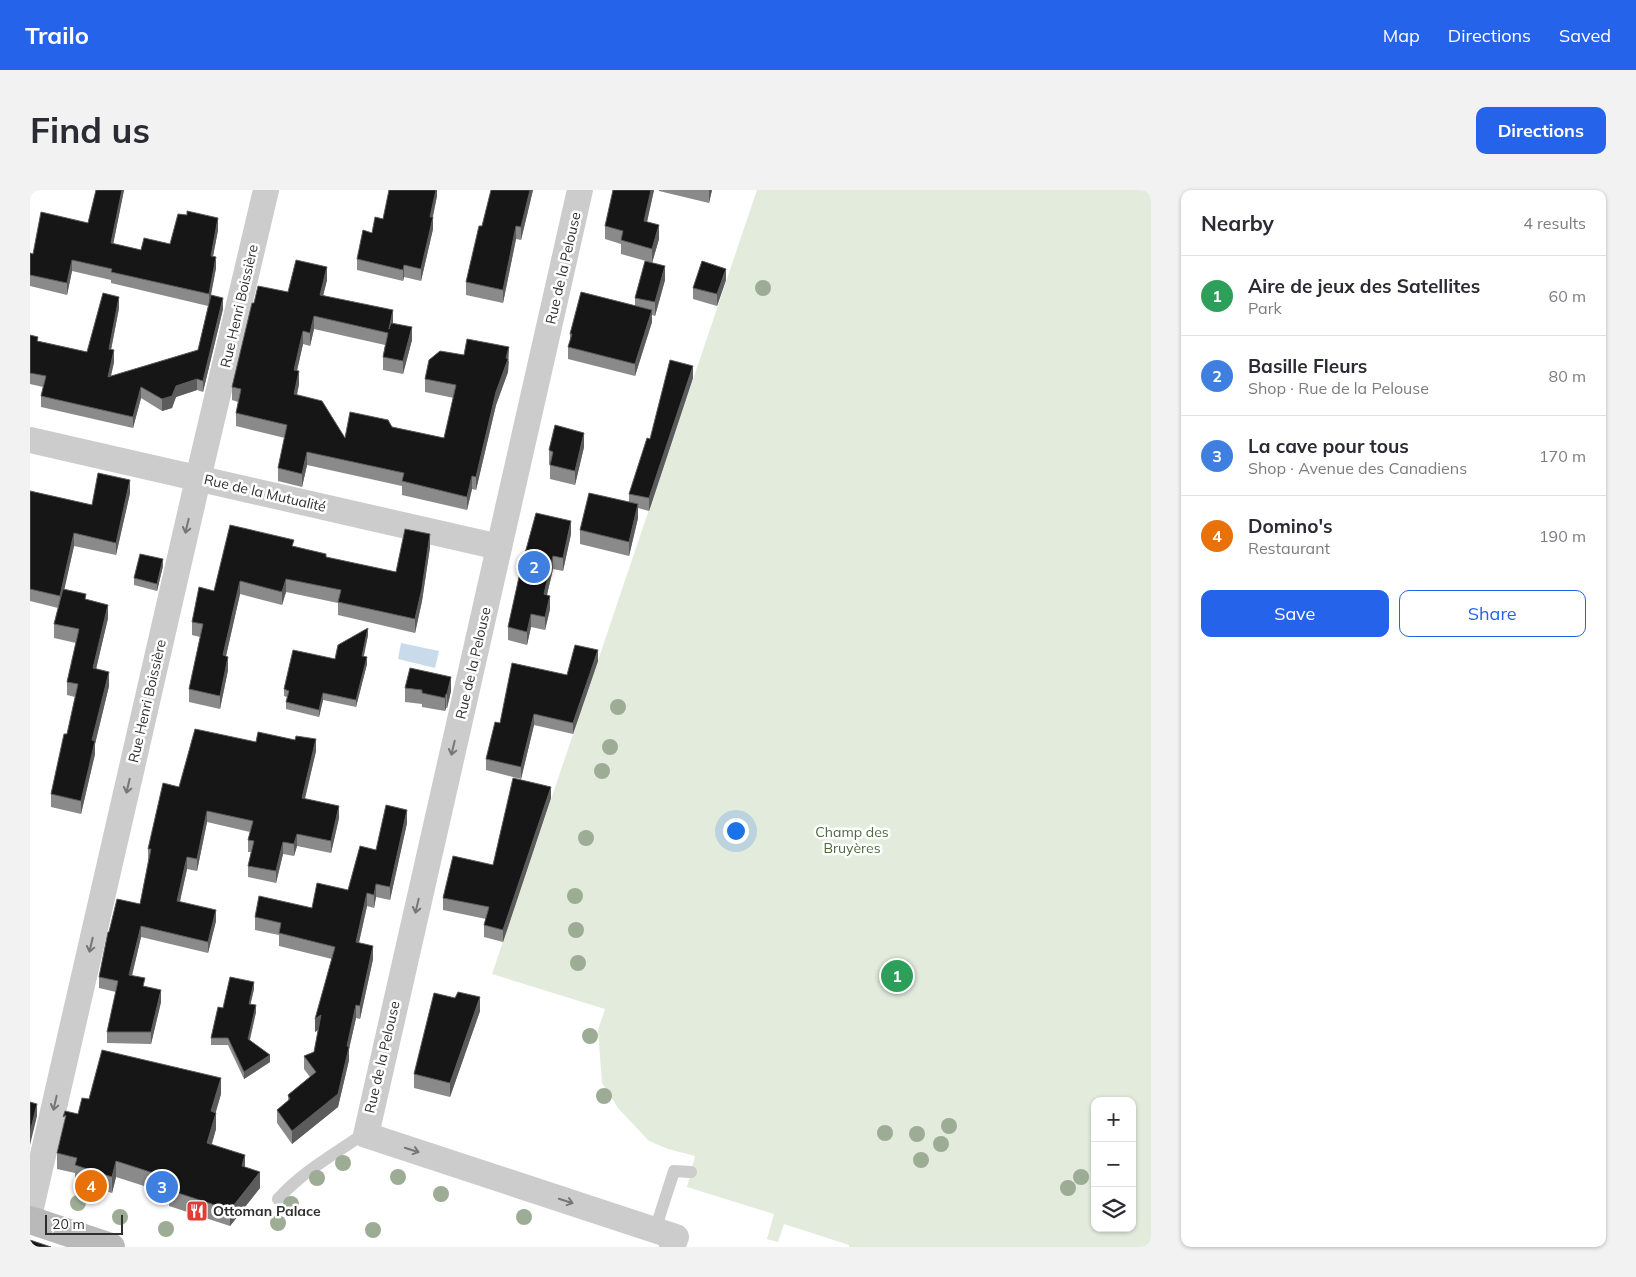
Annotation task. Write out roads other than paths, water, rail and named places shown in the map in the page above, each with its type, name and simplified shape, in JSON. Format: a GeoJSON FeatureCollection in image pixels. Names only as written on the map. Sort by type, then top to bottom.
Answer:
{"type":"FeatureCollection","features":[{"type":"Feature","properties":{"kind":"main road"},"geometry":{"type":"LineString","coordinates":[[30,1220],[111,1247]]}},
{"type":"Feature","properties":{"kind":"street","name":"Rue Henri Boissière"},"geometry":{"type":"LineString","coordinates":[[30,1212],[266,190]]}},
{"type":"Feature","properties":{"kind":"street","name":"Rue de la Pelouse"},"geometry":{"type":"LineString","coordinates":[[366,1135],[580,190]]}},
{"type":"Feature","properties":{"kind":"street","name":"Rue de la Mutualité"},"geometry":{"type":"LineString","coordinates":[[30,440],[499,547]]}},
{"type":"Feature","properties":{"kind":"street"},"geometry":{"type":"LineString","coordinates":[[366,1135],[664,1239]]}},
{"type":"Feature","properties":{"kind":"lane"},"geometry":{"type":"LineString","coordinates":[[278,1199],[304,1174],[356,1139],[366,1135]]}},
{"type":"Feature","properties":{"kind":"lane"},"geometry":{"type":"LineString","coordinates":[[664,1239],[674,1171],[691,1172]]}},
{"type":"Feature","properties":{"kind":"water"},"geometry":{"type":"Polygon","coordinates":[[[401,643],[439,651],[435,668],[398,659],[401,643]]]}},
{"type":"Feature","properties":{"kind":"place","name":"Basille Fleurs"},"geometry":{"type":"Point","coordinates":[534,567]}},
{"type":"Feature","properties":{"kind":"place","name":"Aire de jeux des Satellites"},"geometry":{"type":"Point","coordinates":[897,976]}},
{"type":"Feature","properties":{"kind":"place","name":"Domino's"},"geometry":{"type":"Point","coordinates":[91,1186]}},
{"type":"Feature","properties":{"kind":"place","name":"La cave pour tous"},"geometry":{"type":"Point","coordinates":[162,1187]}},
{"type":"Feature","properties":{"kind":"place","name":"Ottoman Palace"},"geometry":{"type":"Point","coordinates":[197,1211]}},
{"type":"Feature","properties":{"kind":"park label","name":"Champ des Bruyères"},"geometry":{"type":"Point","coordinates":[852,840]}}]}
